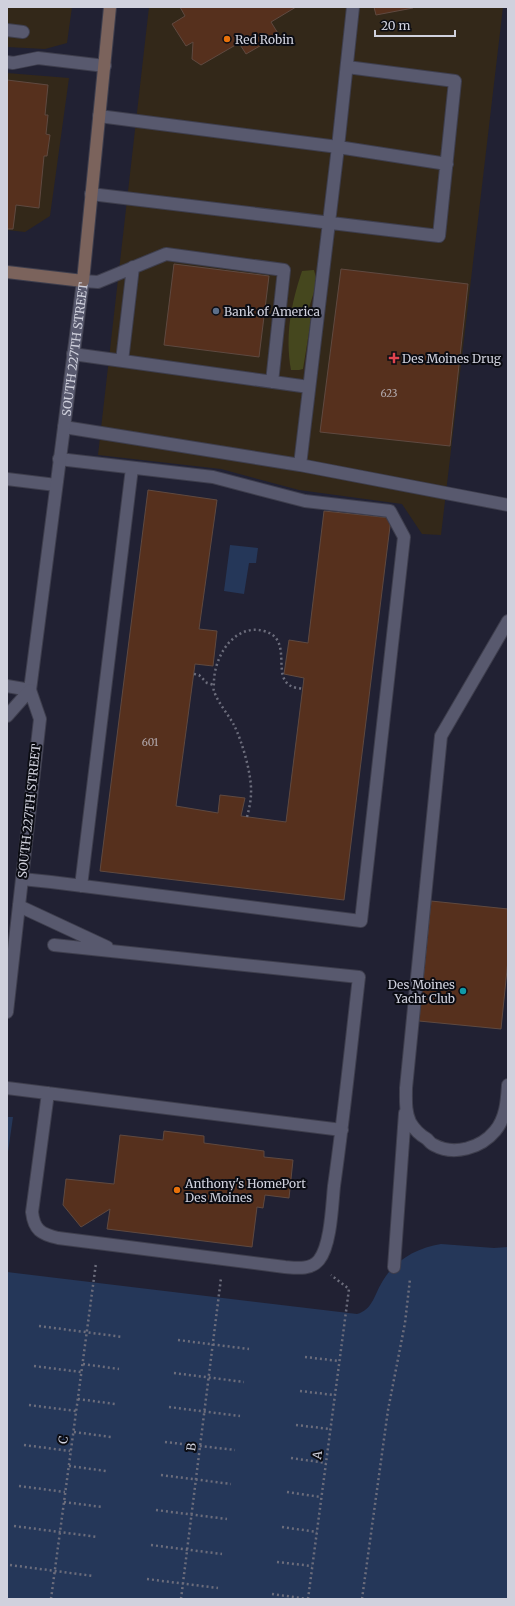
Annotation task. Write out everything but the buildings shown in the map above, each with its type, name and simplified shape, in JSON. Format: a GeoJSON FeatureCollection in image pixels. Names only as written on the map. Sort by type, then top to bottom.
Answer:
{"type":"FeatureCollection","features":[{"type":"Feature","properties":{"kind":"main road","name":"SOUTH 227TH STREET"},"geometry":{"type":"LineString","coordinates":[[83,281],[110,7]]}},
{"type":"Feature","properties":{"kind":"main road"},"geometry":{"type":"LineString","coordinates":[[7,272],[83,281]]}},
{"type":"Feature","properties":{"kind":"street"},"geometry":{"type":"LineString","coordinates":[[300,465],[353,7]]}},
{"type":"Feature","properties":{"kind":"street"},"geometry":{"type":"LineString","coordinates":[[7,30],[23,32]]}},
{"type":"Feature","properties":{"kind":"street"},"geometry":{"type":"LineString","coordinates":[[7,62],[13,63],[38,58],[105,66]]}},
{"type":"Feature","properties":{"kind":"street"},"geometry":{"type":"LineString","coordinates":[[92,194],[439,236],[455,81],[347,67]]}},
{"type":"Feature","properties":{"kind":"street"},"geometry":{"type":"LineString","coordinates":[[99,116],[338,147],[447,164]]}},
{"type":"Feature","properties":{"kind":"street"},"geometry":{"type":"LineString","coordinates":[[83,281],[98,282],[166,254],[284,270],[272,382]]}},
{"type":"Feature","properties":{"kind":"street"},"geometry":{"type":"LineString","coordinates":[[122,361],[134,267]]}},
{"type":"Feature","properties":{"kind":"street","name":"SOUTH 227TH STREET"},"geometry":{"type":"LineString","coordinates":[[7,1012],[11,934],[19,906],[40,719],[30,690],[83,281]]}},
{"type":"Feature","properties":{"kind":"street"},"geometry":{"type":"LineString","coordinates":[[73,354],[309,387]]}},
{"type":"Feature","properties":{"kind":"street"},"geometry":{"type":"LineString","coordinates":[[64,428],[300,465],[508,505]]}},
{"type":"Feature","properties":{"kind":"street"},"geometry":{"type":"LineString","coordinates":[[22,879],[361,921],[404,537],[390,511],[306,502],[213,477],[59,459]]}},
{"type":"Feature","properties":{"kind":"street"},"geometry":{"type":"LineString","coordinates":[[81,886],[132,468]]}},
{"type":"Feature","properties":{"kind":"street"},"geometry":{"type":"LineString","coordinates":[[7,479],[56,485]]}},
{"type":"Feature","properties":{"kind":"street"},"geometry":{"type":"LineString","coordinates":[[394,1267],[406,1106],[406,1088],[441,736],[508,621]]}},
{"type":"Feature","properties":{"kind":"street"},"geometry":{"type":"LineString","coordinates":[[7,686],[30,690]]}},
{"type":"Feature","properties":{"kind":"street"},"geometry":{"type":"LineString","coordinates":[[7,716],[30,690]]}},
{"type":"Feature","properties":{"kind":"street"},"geometry":{"type":"LineString","coordinates":[[19,906],[117,951]]}},
{"type":"Feature","properties":{"kind":"street"},"geometry":{"type":"LineString","coordinates":[[48,1093],[32,1212],[34,1225],[42,1233],[56,1237],[285,1267],[307,1267],[315,1264],[321,1257],[327,1241],[342,1130],[359,977],[54,945]]}},
{"type":"Feature","properties":{"kind":"street"},"geometry":{"type":"LineString","coordinates":[[406,1106],[410,1122],[420,1135],[434,1145],[450,1150],[467,1149],[483,1142],[495,1131],[504,1116],[508,1085]]}},
{"type":"Feature","properties":{"kind":"street"},"geometry":{"type":"LineString","coordinates":[[7,1088],[342,1130]]}},
{"type":"Feature","properties":{"kind":"path"},"geometry":{"type":"LineString","coordinates":[[247,817],[251,793],[248,765],[234,726],[214,690],[214,675],[224,649],[231,640],[240,633],[251,630],[263,630],[273,635],[279,642],[282,670],[285,681],[291,686],[303,689]]}},
{"type":"Feature","properties":{"kind":"path"},"geometry":{"type":"LineString","coordinates":[[194,674],[199,674],[207,683],[214,684]]}},
{"type":"Feature","properties":{"kind":"path","name":"A"},"geometry":{"type":"LineString","coordinates":[[308,1599],[349,1289],[315,1264]]}},
{"type":"Feature","properties":{"kind":"path"},"geometry":{"type":"LineString","coordinates":[[362,1599],[388,1410],[405,1323],[411,1276]]}},
{"type":"Feature","properties":{"kind":"path","name":"C"},"geometry":{"type":"LineString","coordinates":[[51,1599],[93,1283]]}},
{"type":"Feature","properties":{"kind":"path","name":"B"},"geometry":{"type":"LineString","coordinates":[[181,1599],[219,1297]]}},
{"type":"Feature","properties":{"kind":"path"},"geometry":{"type":"LineString","coordinates":[[39,1326],[123,1337]]}},
{"type":"Feature","properties":{"kind":"path"},"geometry":{"type":"LineString","coordinates":[[178,1340],[249,1349]]}},
{"type":"Feature","properties":{"kind":"path"},"geometry":{"type":"LineString","coordinates":[[305,1356],[339,1361]]}},
{"type":"Feature","properties":{"kind":"path"},"geometry":{"type":"LineString","coordinates":[[82,1364],[119,1369]]}},
{"type":"Feature","properties":{"kind":"path"},"geometry":{"type":"LineString","coordinates":[[34,1366],[81,1372]]}},
{"type":"Feature","properties":{"kind":"path"},"geometry":{"type":"LineString","coordinates":[[174,1373],[244,1382]]}},
{"type":"Feature","properties":{"kind":"path"},"geometry":{"type":"LineString","coordinates":[[300,1391],[334,1395]]}},
{"type":"Feature","properties":{"kind":"path"},"geometry":{"type":"LineString","coordinates":[[78,1399],[115,1404]]}},
{"type":"Feature","properties":{"kind":"path"},"geometry":{"type":"LineString","coordinates":[[29,1405],[76,1411]]}},
{"type":"Feature","properties":{"kind":"path"},"geometry":{"type":"LineString","coordinates":[[169,1407],[240,1416]]}},
{"type":"Feature","properties":{"kind":"path"},"geometry":{"type":"LineString","coordinates":[[296,1425],[330,1429]]}},
{"type":"Feature","properties":{"kind":"path"},"geometry":{"type":"LineString","coordinates":[[74,1432],[111,1437]]}},
{"type":"Feature","properties":{"kind":"path"},"geometry":{"type":"LineString","coordinates":[[165,1442],[235,1450]]}},
{"type":"Feature","properties":{"kind":"path"},"geometry":{"type":"LineString","coordinates":[[24,1445],[70,1451]]}},
{"type":"Feature","properties":{"kind":"path"},"geometry":{"type":"LineString","coordinates":[[291,1458],[326,1463]]}},
{"type":"Feature","properties":{"kind":"path"},"geometry":{"type":"LineString","coordinates":[[69,1466],[106,1471]]}},
{"type":"Feature","properties":{"kind":"path"},"geometry":{"type":"LineString","coordinates":[[161,1475],[231,1484]]}},
{"type":"Feature","properties":{"kind":"path"},"geometry":{"type":"LineString","coordinates":[[19,1486],[65,1492]]}},
{"type":"Feature","properties":{"kind":"path"},"geometry":{"type":"LineString","coordinates":[[287,1492],[322,1496]]}},
{"type":"Feature","properties":{"kind":"path"},"geometry":{"type":"LineString","coordinates":[[64,1502],[102,1507]]}},
{"type":"Feature","properties":{"kind":"path"},"geometry":{"type":"LineString","coordinates":[[156,1510],[227,1519]]}},
{"type":"Feature","properties":{"kind":"path"},"geometry":{"type":"LineString","coordinates":[[14,1526],[98,1537]]}},
{"type":"Feature","properties":{"kind":"path"},"geometry":{"type":"LineString","coordinates":[[282,1527],[317,1532]]}},
{"type":"Feature","properties":{"kind":"path"},"geometry":{"type":"LineString","coordinates":[[151,1545],[222,1554]]}},
{"type":"Feature","properties":{"kind":"path"},"geometry":{"type":"LineString","coordinates":[[277,1562],[312,1566]]}},
{"type":"Feature","properties":{"kind":"path"},"geometry":{"type":"LineString","coordinates":[[10,1565],[93,1576]]}},
{"type":"Feature","properties":{"kind":"path"},"geometry":{"type":"LineString","coordinates":[[147,1579],[218,1588]]}},
{"type":"Feature","properties":{"kind":"path"},"geometry":{"type":"LineString","coordinates":[[272,1594],[308,1599]]}},
{"type":"Feature","properties":{"kind":"shaded area"},"geometry":{"type":"Polygon","coordinates":[[[7,7],[72,7],[67,43],[45,49],[7,47],[7,7]]]}},
{"type":"Feature","properties":{"kind":"shaded area"},"geometry":{"type":"Polygon","coordinates":[[[149,7],[503,7],[441,535],[422,534],[402,504],[299,490],[221,469],[98,455],[149,7]]]}},
{"type":"Feature","properties":{"kind":"shaded area"},"geometry":{"type":"Polygon","coordinates":[[[7,73],[69,78],[50,216],[25,232],[7,230],[7,73]]]}},
{"type":"Feature","properties":{"kind":"green space"},"geometry":{"type":"Polygon","coordinates":[[[314,270],[317,282],[309,308],[311,320],[303,369],[291,370],[289,357],[289,332],[292,308],[302,271],[314,270]]]}},
{"type":"Feature","properties":{"kind":"water"},"geometry":{"type":"Polygon","coordinates":[[[230,545],[258,548],[256,563],[249,563],[244,594],[224,591],[230,545]]]}},
{"type":"Feature","properties":{"kind":"water"},"geometry":{"type":"Polygon","coordinates":[[[7,1117],[13,1117],[7,1159],[7,1117]]]}},
{"type":"Feature","properties":{"kind":"water"},"geometry":{"type":"Polygon","coordinates":[[[441,1244],[494,1248],[508,1247],[508,1599],[7,1599],[7,1272],[357,1314],[369,1306],[386,1276],[399,1262],[414,1252],[441,1244]]]}},
{"type":"Feature","properties":{"kind":"place","name":"Red Robin"},"geometry":{"type":"Point","coordinates":[227,39]}},
{"type":"Feature","properties":{"kind":"place","name":"Bank of America"},"geometry":{"type":"Point","coordinates":[216,311]}},
{"type":"Feature","properties":{"kind":"place","name":"Des Moines Drug"},"geometry":{"type":"Point","coordinates":[394,358]}},
{"type":"Feature","properties":{"kind":"place","name":"Des Moines Yacht Club"},"geometry":{"type":"Point","coordinates":[463,991]}},
{"type":"Feature","properties":{"kind":"place","name":"Anthony's HomePort Des Moines"},"geometry":{"type":"Point","coordinates":[177,1190]}}]}
